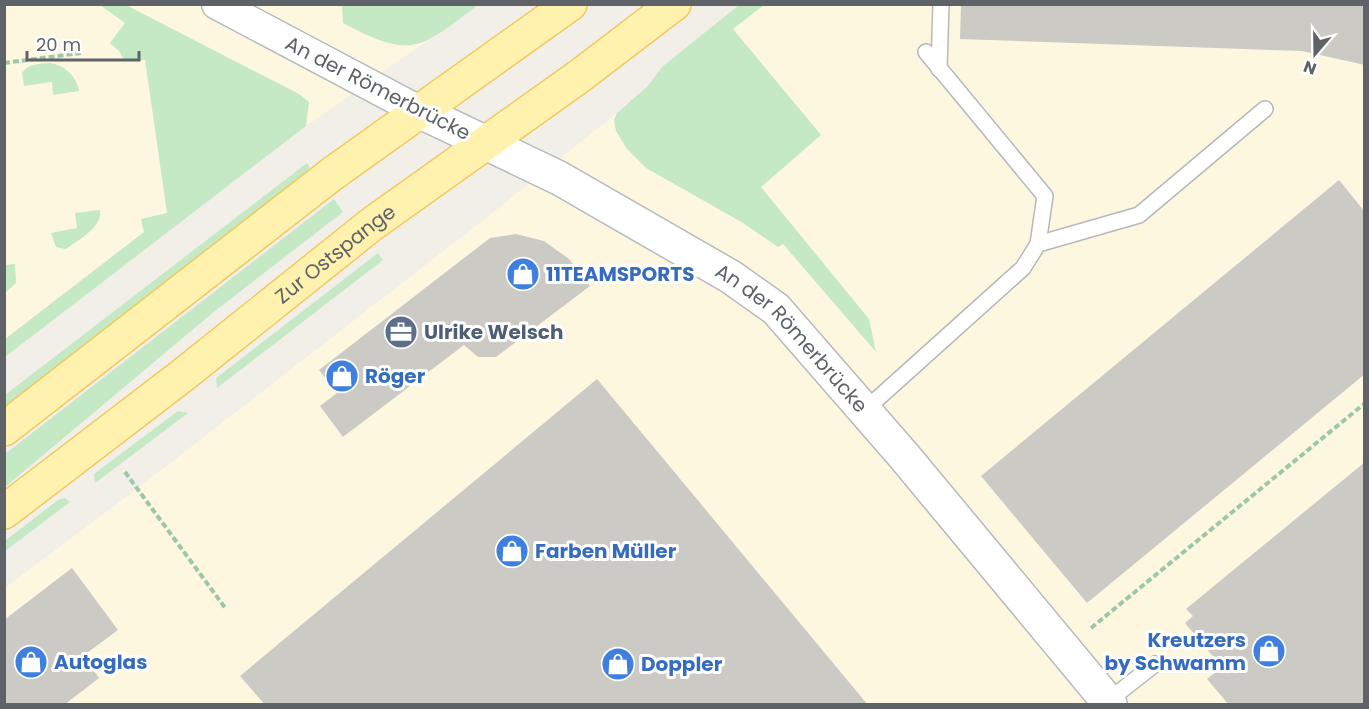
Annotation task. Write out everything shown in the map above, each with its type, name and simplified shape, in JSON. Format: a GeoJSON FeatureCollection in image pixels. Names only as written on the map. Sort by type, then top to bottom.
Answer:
{"type":"FeatureCollection","features":[{"type":"Feature","properties":{"kind":"main road"},"geometry":{"type":"LineString","coordinates":[[4,429],[332,174],[570,4]]}},
{"type":"Feature","properties":{"kind":"main road","name":"Zur Ostspange"},"geometry":{"type":"LineString","coordinates":[[4,512],[183,375],[372,224],[488,142],[674,4]]}},
{"type":"Feature","properties":{"kind":"street","name":"An der Römerbrücke"},"geometry":{"type":"LineString","coordinates":[[217,4],[419,111],[488,142],[559,178],[731,276],[776,309],[865,410],[1109,703]]}},
{"type":"Feature","properties":{"kind":"lane"},"geometry":{"type":"LineString","coordinates":[[939,69],[940,4]]}},
{"type":"Feature","properties":{"kind":"lane"},"geometry":{"type":"LineString","coordinates":[[865,410],[1023,268],[1038,244],[1045,196],[926,52]]}},
{"type":"Feature","properties":{"kind":"lane"},"geometry":{"type":"LineString","coordinates":[[1038,244],[1139,215],[1265,109]]}},
{"type":"Feature","properties":{"kind":"lane"},"geometry":{"type":"LineString","coordinates":[[1109,703],[1155,664]]}},
{"type":"Feature","properties":{"kind":"path"},"geometry":{"type":"LineString","coordinates":[[4,63],[81,53]]}},
{"type":"Feature","properties":{"kind":"path"},"geometry":{"type":"LineString","coordinates":[[1095,624],[1365,404]]}},
{"type":"Feature","properties":{"kind":"path"},"geometry":{"type":"LineString","coordinates":[[125,472],[226,609]]}},
{"type":"Feature","properties":{"kind":"shaded area"},"geometry":{"type":"Polygon","coordinates":[[[5,5],[478,5],[306,126],[5,357],[5,5]]]}},
{"type":"Feature","properties":{"kind":"shaded area"},"geometry":{"type":"Polygon","coordinates":[[[745,5],[1364,5],[1364,704],[5,704],[5,588],[142,485],[495,211],[617,113],[745,5]]]}},
{"type":"Feature","properties":{"kind":"green space"},"geometry":{"type":"Polygon","coordinates":[[[342,4],[478,5],[428,40],[401,45],[366,35],[343,23],[342,4]]]}},
{"type":"Feature","properties":{"kind":"green space"},"geometry":{"type":"Polygon","coordinates":[[[100,5],[126,5],[299,94],[309,102],[306,126],[5,357],[5,339],[144,232],[141,219],[167,213],[145,60],[124,60],[119,51],[110,43],[125,23],[100,5]]]}},
{"type":"Feature","properties":{"kind":"green space"},"geometry":{"type":"Polygon","coordinates":[[[739,5],[764,5],[733,29],[821,135],[761,187],[869,319],[876,352],[783,244],[778,247],[743,223],[646,168],[627,149],[616,131],[614,120],[617,113],[648,86],[662,67],[739,5]]]}},
{"type":"Feature","properties":{"kind":"green space"},"geometry":{"type":"Polygon","coordinates":[[[50,63],[61,66],[69,72],[76,81],[79,91],[53,95],[52,82],[24,86],[22,73],[28,67],[50,63]]]}},
{"type":"Feature","properties":{"kind":"green space"},"geometry":{"type":"Polygon","coordinates":[[[307,163],[310,167],[301,178],[5,406],[5,395],[307,163]]]}},
{"type":"Feature","properties":{"kind":"green space"},"geometry":{"type":"Polygon","coordinates":[[[334,199],[343,212],[215,311],[5,487],[5,454],[334,199]]]}},
{"type":"Feature","properties":{"kind":"green space"},"geometry":{"type":"Polygon","coordinates":[[[100,210],[98,222],[89,232],[66,249],[56,247],[51,233],[77,228],[75,213],[100,210]]]}},
{"type":"Feature","properties":{"kind":"green space"},"geometry":{"type":"Polygon","coordinates":[[[378,253],[383,260],[217,388],[216,378],[378,253]]]}},
{"type":"Feature","properties":{"kind":"green space"},"geometry":{"type":"Polygon","coordinates":[[[15,264],[16,283],[5,293],[5,265],[15,264]]]}},
{"type":"Feature","properties":{"kind":"green space"},"geometry":{"type":"Polygon","coordinates":[[[178,411],[188,413],[95,483],[94,474],[178,411]]]}},
{"type":"Feature","properties":{"kind":"green space"},"geometry":{"type":"Polygon","coordinates":[[[65,498],[70,502],[5,551],[5,541],[58,500],[65,498]]]}},
{"type":"Feature","properties":{"kind":"building"},"geometry":{"type":"Polygon","coordinates":[[[961,4],[1365,4],[1365,65],[1302,51],[960,39],[961,4]]]}},
{"type":"Feature","properties":{"kind":"building"},"geometry":{"type":"Polygon","coordinates":[[[1339,180],[1365,212],[1365,374],[1087,603],[981,476],[1339,180]]]}},
{"type":"Feature","properties":{"kind":"building"},"geometry":{"type":"Polygon","coordinates":[[[516,234],[544,241],[569,259],[590,286],[496,357],[478,357],[464,345],[343,437],[320,406],[337,393],[319,370],[490,238],[516,234]]]}},
{"type":"Feature","properties":{"kind":"building"},"geometry":{"type":"Polygon","coordinates":[[[597,379],[868,705],[265,705],[240,676],[597,379]]]}},
{"type":"Feature","properties":{"kind":"building"},"geometry":{"type":"Polygon","coordinates":[[[1365,462],[1365,705],[1229,705],[1207,679],[1222,667],[1185,623],[1193,616],[1186,609],[1365,462]]]}},
{"type":"Feature","properties":{"kind":"building"},"geometry":{"type":"Polygon","coordinates":[[[72,568],[118,630],[83,656],[99,678],[64,705],[4,705],[4,620],[72,568]]]}},
{"type":"Feature","properties":{"kind":"place","name":"11TEAMSPORTS"},"geometry":{"type":"Point","coordinates":[523,274]}},
{"type":"Feature","properties":{"kind":"place","name":"Ulrike Welsch"},"geometry":{"type":"Point","coordinates":[401,332]}},
{"type":"Feature","properties":{"kind":"place","name":"Röger"},"geometry":{"type":"Point","coordinates":[342,376]}},
{"type":"Feature","properties":{"kind":"place","name":"Farben Müller"},"geometry":{"type":"Point","coordinates":[512,551]}},
{"type":"Feature","properties":{"kind":"place","name":"Kreutzers by Schwamm"},"geometry":{"type":"Point","coordinates":[1269,651]}},
{"type":"Feature","properties":{"kind":"place","name":"Autoglas"},"geometry":{"type":"Point","coordinates":[31,662]}},
{"type":"Feature","properties":{"kind":"place","name":"Doppler"},"geometry":{"type":"Point","coordinates":[618,664]}}]}
